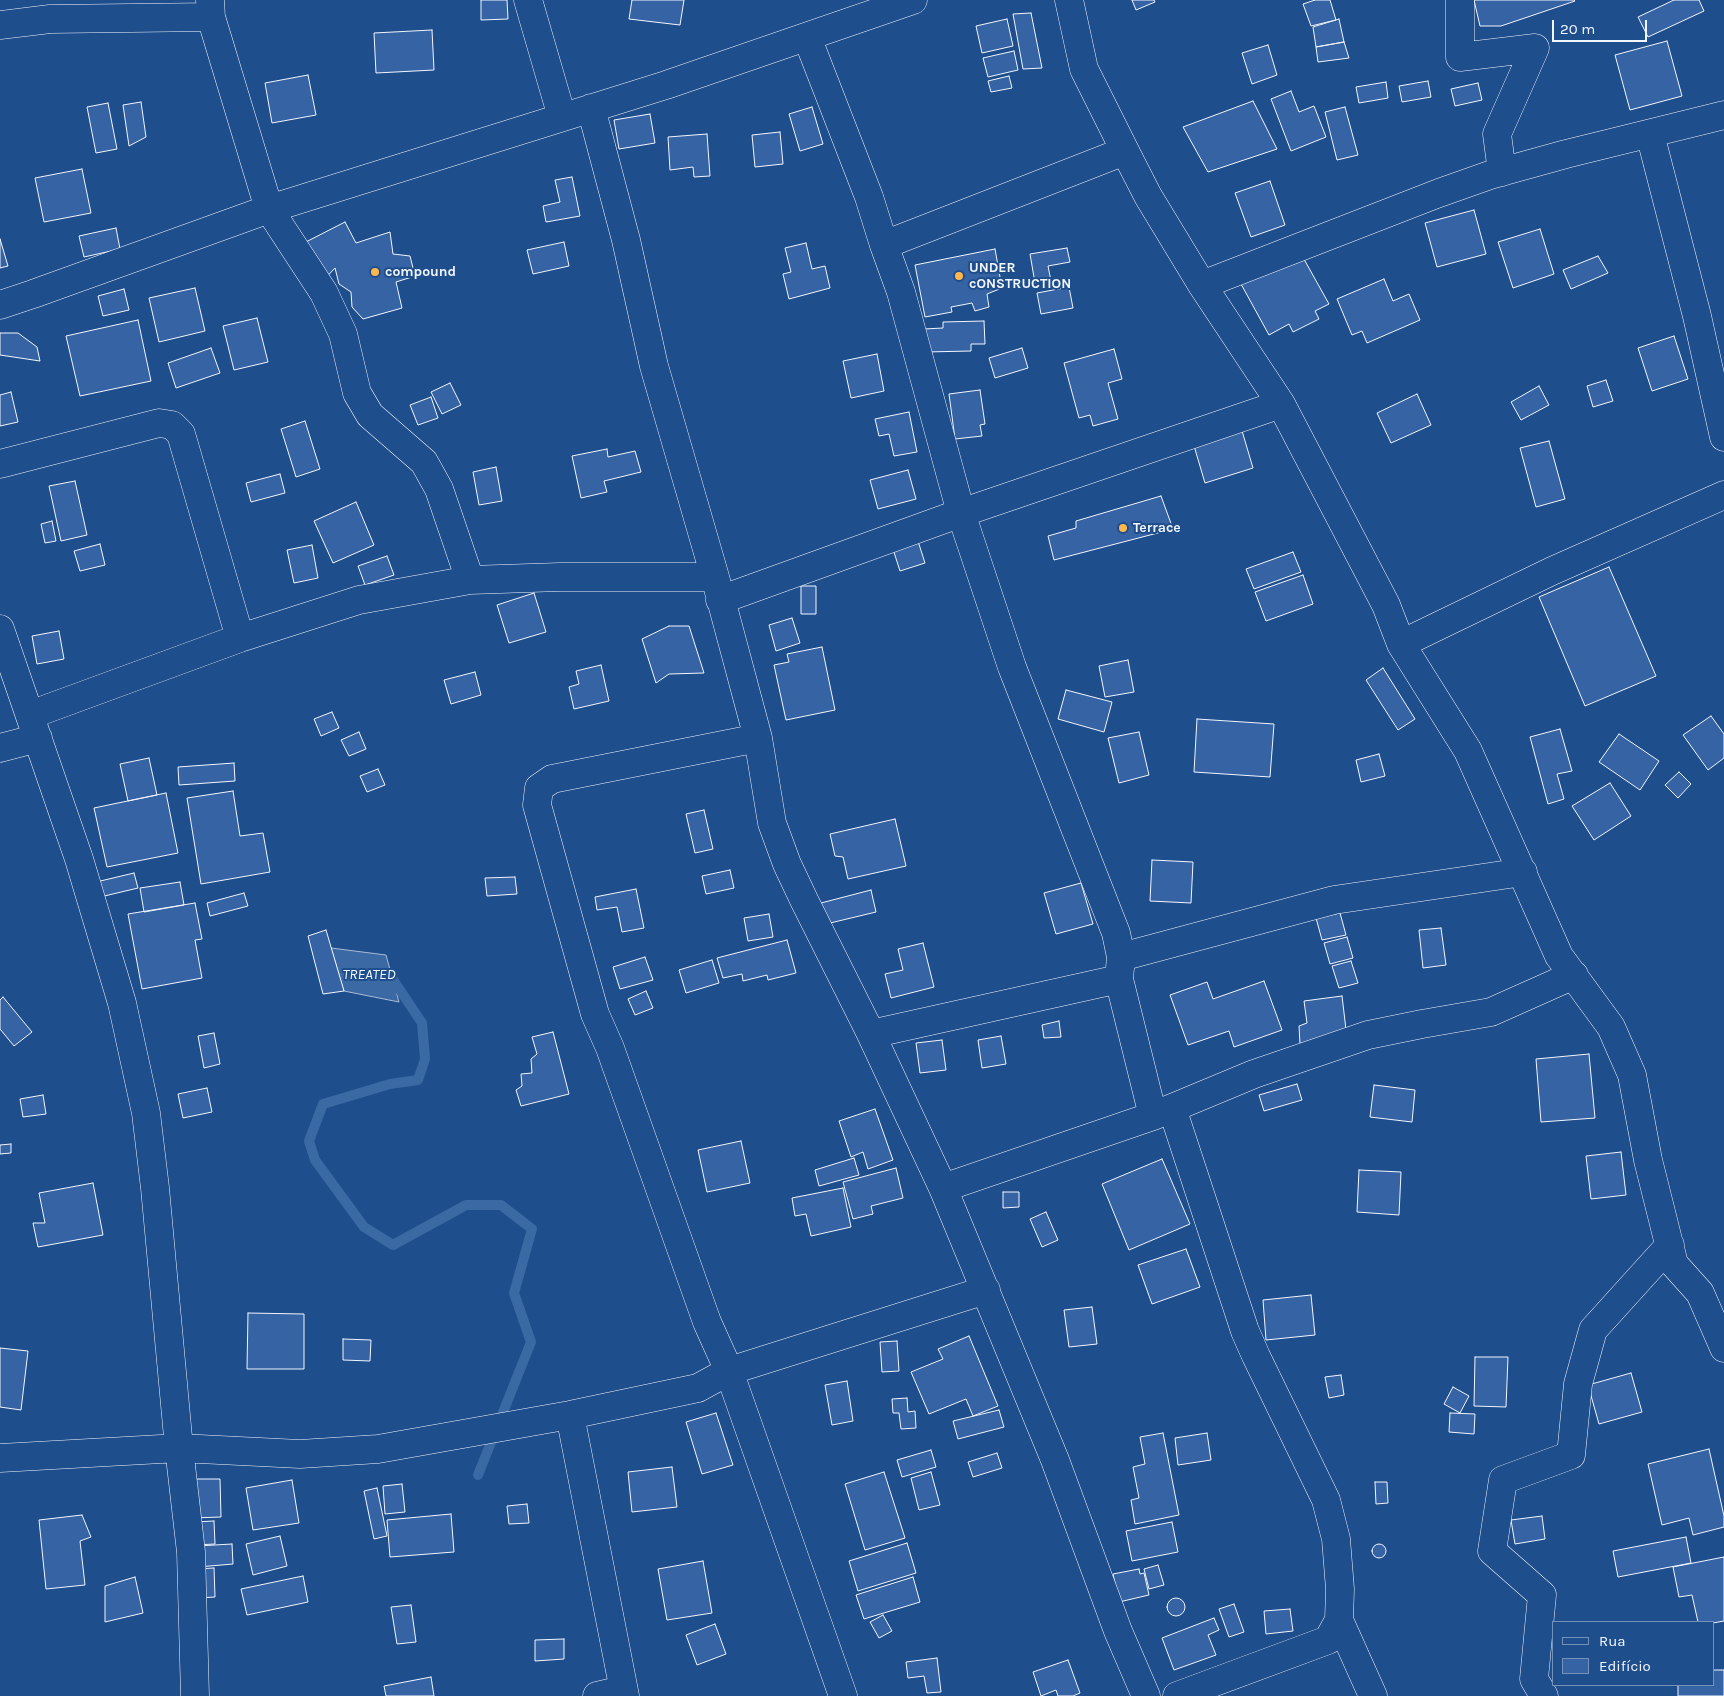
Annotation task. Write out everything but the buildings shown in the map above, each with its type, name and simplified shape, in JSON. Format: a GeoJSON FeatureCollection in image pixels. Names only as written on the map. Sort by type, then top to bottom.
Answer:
{"type":"FeatureCollection","features":[{"type":"Feature","properties":{"kind":"street"},"geometry":{"type":"LineString","coordinates":[[528,0],[562,117]]}},
{"type":"Feature","properties":{"kind":"street"},"geometry":{"type":"LineString","coordinates":[[0,305],[269,209],[666,85],[913,0]]}},
{"type":"Feature","properties":{"kind":"street"},"geometry":{"type":"LineString","coordinates":[[1069,0],[1084,69],[1148,196],[1202,285],[1281,404],[1386,605],[1401,644],[1468,751],[1559,956],[1611,1027],[1632,1075],[1648,1160],[1674,1264],[1700,1293],[1724,1348]]}},
{"type":"Feature","properties":{"kind":"street"},"geometry":{"type":"LineString","coordinates":[[1460,0],[1460,57],[1535,48],[1497,134],[1502,172]]}},
{"type":"Feature","properties":{"kind":"street"},"geometry":{"type":"LineString","coordinates":[[0,25],[68,18],[210,9],[269,209],[324,293],[343,334],[357,393],[370,415],[424,462],[439,489],[470,580]]}},
{"type":"Feature","properties":{"kind":"street"},"geometry":{"type":"LineString","coordinates":[[807,37],[869,197],[901,292],[961,513],[1012,667],[1116,932],[1120,968],[1162,1112],[1245,1331],[1326,1500],[1336,1539],[1340,1589],[1339,1620],[1373,1696]]}},
{"type":"Feature","properties":{"kind":"street"},"geometry":{"type":"LineString","coordinates":[[591,108],[626,240],[654,366],[718,589],[758,738],[772,823],[798,885],[871,1034],[943,1188],[1055,1460],[1118,1631],[1146,1696]]}},
{"type":"Feature","properties":{"kind":"street"},"geometry":{"type":"LineString","coordinates":[[1202,285],[1439,192],[1566,154],[1724,115]]}},
{"type":"Feature","properties":{"kind":"street"},"geometry":{"type":"LineString","coordinates":[[1650,134],[1697,316],[1724,436]]}},
{"type":"Feature","properties":{"kind":"street"},"geometry":{"type":"LineString","coordinates":[[884,245],[1125,151]]}},
{"type":"Feature","properties":{"kind":"street"},"geometry":{"type":"LineString","coordinates":[[0,748],[34,727],[240,638],[360,600],[470,580],[560,577],[718,589],[961,513],[1281,404]]}},
{"type":"Feature","properties":{"kind":"street"},"geometry":{"type":"LineString","coordinates":[[0,464],[159,423],[172,425],[181,434],[240,638]]}},
{"type":"Feature","properties":{"kind":"street"},"geometry":{"type":"LineString","coordinates":[[1401,644],[1552,571],[1724,495]]}},
{"type":"Feature","properties":{"kind":"street"},"geometry":{"type":"LineString","coordinates":[[0,629],[79,859],[122,1004],[146,1113],[191,1552],[195,1696]]}},
{"type":"Feature","properties":{"kind":"street"},"geometry":{"type":"LineString","coordinates":[[758,738],[552,779],[539,788],[537,805],[595,1014],[610,1048],[707,1322],[730,1371],[843,1696]]}},
{"type":"Feature","properties":{"kind":"street"},"geometry":{"type":"LineString","coordinates":[[871,1034],[1120,968],[1334,900],[1523,872]]}},
{"type":"Feature","properties":{"kind":"street"},"geometry":{"type":"LineString","coordinates":[[943,1188],[1162,1112],[1254,1074],[1368,1035],[1491,1012],[1574,975]]}},
{"type":"Feature","properties":{"kind":"street"},"geometry":{"type":"LineString","coordinates":[[1544,1696],[1534,1679],[1542,1595],[1492,1551],[1503,1480],[1572,1455],[1578,1384],[1594,1330],[1670,1245]]}},
{"type":"Feature","properties":{"kind":"street"},"geometry":{"type":"LineString","coordinates":[[0,1458],[179,1448],[300,1454],[378,1449],[570,1415],[698,1388],[730,1371],[986,1290]]}},
{"type":"Feature","properties":{"kind":"street"},"geometry":{"type":"LineString","coordinates":[[570,1415],[615,1694]]}},
{"type":"Feature","properties":{"kind":"street"},"geometry":{"type":"LineString","coordinates":[[1177,1696],[1328,1640],[1339,1620]]}},
{"type":"Feature","properties":{"kind":"water","name":"TREATED"},"geometry":{"type":"Polygon","coordinates":[[[331,948],[386,955],[399,1002],[344,991],[331,948]]]}},
{"type":"Feature","properties":{"kind":"waterway"},"geometry":{"type":"LineString","coordinates":[[392,978],[422,1023],[425,1059],[418,1080],[390,1084],[323,1104],[309,1141],[315,1160],[364,1227],[393,1245],[466,1205],[501,1205],[532,1229],[514,1293],[531,1342],[478,1475]]}},
{"type":"Feature","properties":{"kind":"place","name":"compound"},"geometry":{"type":"Point","coordinates":[375,272]}},
{"type":"Feature","properties":{"kind":"place","name":"UNDER cONSTRUCTION"},"geometry":{"type":"Point","coordinates":[959,276]}},
{"type":"Feature","properties":{"kind":"place","name":"Terrace"},"geometry":{"type":"Point","coordinates":[1123,528]}}]}
